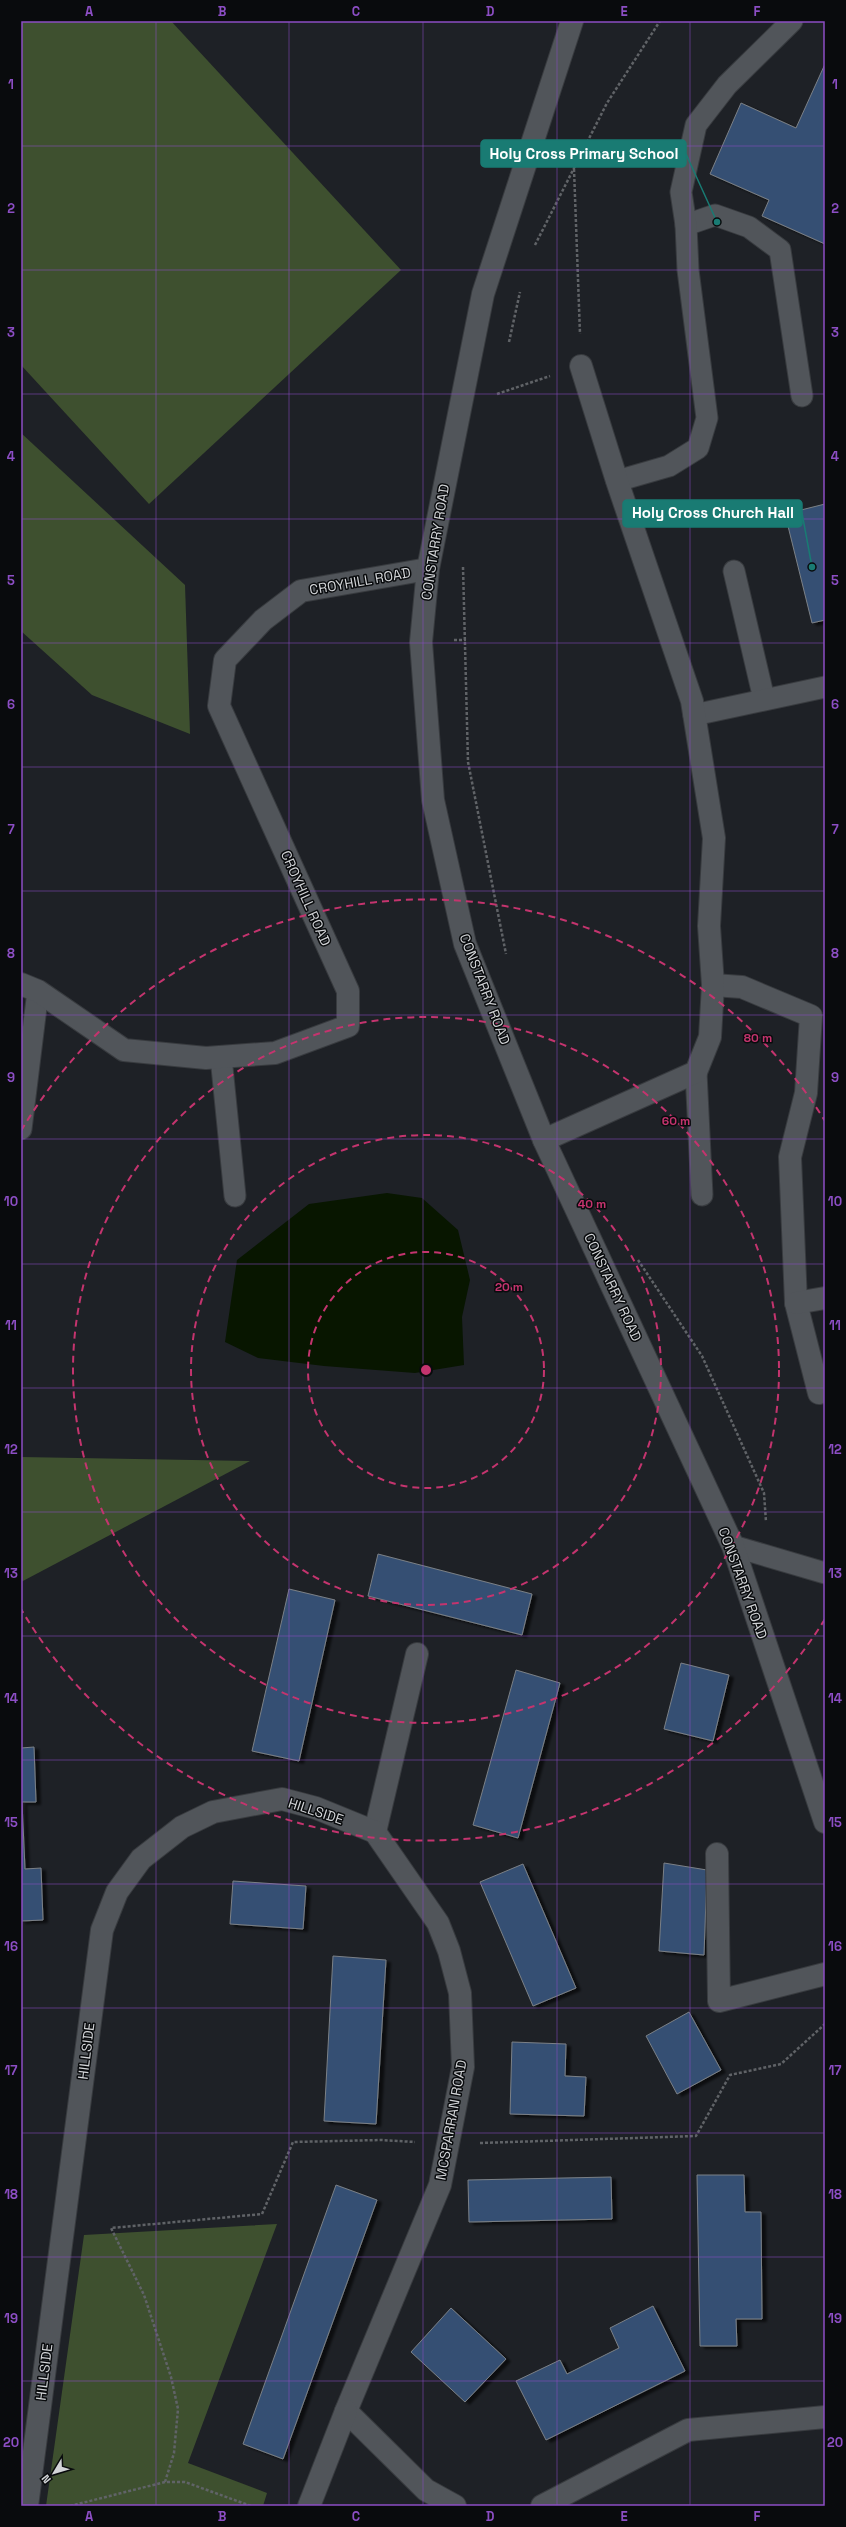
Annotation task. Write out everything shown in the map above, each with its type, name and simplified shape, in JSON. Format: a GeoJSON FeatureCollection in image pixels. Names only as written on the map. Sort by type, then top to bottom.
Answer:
{"type":"FeatureCollection","features":[{"type":"Feature","properties":{"kind":"street","name":"CONSTARRY ROAD"},"geometry":{"type":"LineString","coordinates":[[572,21],[483,294],[428,569],[421,642],[433,800],[465,944],[544,1140],[733,1546],[825,1822]]}},
{"type":"Feature","properties":{"kind":"street"},"geometry":{"type":"LineString","coordinates":[[544,1140],[696,1072],[710,1037],[713,985],[709,926],[714,838],[692,701],[617,481],[582,366]]}},
{"type":"Feature","properties":{"kind":"street","name":"CROYHILL ROAD"},"geometry":{"type":"LineString","coordinates":[[29,988],[124,1050],[206,1058],[276,1053],[348,1026],[348,991],[219,706],[225,660],[263,620],[300,591],[428,569]]}},
{"type":"Feature","properties":{"kind":"street"},"geometry":{"type":"LineString","coordinates":[[713,985],[742,987],[811,1016],[806,1093],[790,1157],[796,1303],[819,1393]]}},
{"type":"Feature","properties":{"kind":"street"},"geometry":{"type":"LineString","coordinates":[[796,1303],[825,1298]]}},
{"type":"Feature","properties":{"kind":"street"},"geometry":{"type":"LineString","coordinates":[[375,1832],[417,1654]]}},
{"type":"Feature","properties":{"kind":"street","name":"HILLSIDE"},"geometry":{"type":"LineString","coordinates":[[27,2506],[102,1930],[117,1892],[141,1859],[182,1827],[213,1812],[282,1800],[316,1808],[375,1832]]}},
{"type":"Feature","properties":{"kind":"street","name":"MCSPARRAN ROAD"},"geometry":{"type":"LineString","coordinates":[[309,2506],[346,2411],[440,2185],[463,2067],[460,1992],[449,1951],[438,1923],[375,1832]]}},
{"type":"Feature","properties":{"kind":"street"},"geometry":{"type":"LineString","coordinates":[[717,1854],[718,2001],[825,1974]]}},
{"type":"Feature","properties":{"kind":"street"},"geometry":{"type":"LineString","coordinates":[[346,2411],[426,2490],[455,2506]]}},
{"type":"Feature","properties":{"kind":"street"},"geometry":{"type":"LineString","coordinates":[[542,2506],[688,2430],[825,2417]]}},
{"type":"Feature","properties":{"kind":"lane"},"geometry":{"type":"LineString","coordinates":[[617,481],[669,466],[698,448],[707,418],[688,270],[686,225],[681,192],[696,125],[727,85],[792,21]]}},
{"type":"Feature","properties":{"kind":"lane"},"geometry":{"type":"LineString","coordinates":[[686,225],[715,215],[749,227],[780,250],[802,396]]}},
{"type":"Feature","properties":{"kind":"lane"},"geometry":{"type":"LineString","coordinates":[[734,571],[764,699]]}},
{"type":"Feature","properties":{"kind":"lane"},"geometry":{"type":"LineString","coordinates":[[694,715],[825,687]]}},
{"type":"Feature","properties":{"kind":"lane"},"geometry":{"type":"LineString","coordinates":[[21,1129],[29,988]]}},
{"type":"Feature","properties":{"kind":"lane"},"geometry":{"type":"LineString","coordinates":[[221,1057],[235,1196]]}},
{"type":"Feature","properties":{"kind":"lane"},"geometry":{"type":"LineString","coordinates":[[696,1072],[702,1195]]}},
{"type":"Feature","properties":{"kind":"lane"},"geometry":{"type":"LineString","coordinates":[[733,1546],[825,1573]]}},
{"type":"Feature","properties":{"kind":"path"},"geometry":{"type":"LineString","coordinates":[[533,248],[607,103],[660,21]]}},
{"type":"Feature","properties":{"kind":"path"},"geometry":{"type":"LineString","coordinates":[[497,394],[582,366],[574,168]]}},
{"type":"Feature","properties":{"kind":"path"},"geometry":{"type":"LineString","coordinates":[[507,347],[521,285]]}},
{"type":"Feature","properties":{"kind":"path"},"geometry":{"type":"LineString","coordinates":[[495,402],[499,386]]}},
{"type":"Feature","properties":{"kind":"path"},"geometry":{"type":"LineString","coordinates":[[463,563],[468,762],[507,960]]}},
{"type":"Feature","properties":{"kind":"path"},"geometry":{"type":"LineString","coordinates":[[634,1254],[702,1356],[764,1493],[768,1557]]}},
{"type":"Feature","properties":{"kind":"path"},"geometry":{"type":"LineString","coordinates":[[165,2482],[174,2453],[178,2409],[171,2377],[144,2295],[111,2228],[262,2214],[293,2142],[381,2140],[448,2144],[696,2136],[730,2076],[782,2064],[825,2024]]}},
{"type":"Feature","properties":{"kind":"path"},"geometry":{"type":"LineString","coordinates":[[70,2506],[165,2482],[186,2482],[251,2506]]}},
{"type":"Feature","properties":{"kind":"green space"},"geometry":{"type":"Polygon","coordinates":[[[21,21],[171,21],[401,270],[149,504],[21,365],[21,21]]]}},
{"type":"Feature","properties":{"kind":"green space"},"geometry":{"type":"Polygon","coordinates":[[[21,433],[185,585],[190,734],[92,695],[21,631],[21,433]]]}},
{"type":"Feature","properties":{"kind":"green space"},"geometry":{"type":"Polygon","coordinates":[[[21,1457],[250,1461],[21,1582],[21,1457]]]}},
{"type":"Feature","properties":{"kind":"green space"},"geometry":{"type":"Polygon","coordinates":[[[277,2224],[188,2463],[267,2493],[263,2506],[46,2506],[84,2235],[277,2224]]]}},
{"type":"Feature","properties":{"kind":"shaded area"},"geometry":{"type":"Polygon","coordinates":[[[387,1193],[422,1198],[458,1230],[470,1280],[462,1317],[464,1365],[415,1373],[324,1366],[258,1358],[225,1342],[237,1260],[309,1204],[387,1193]]]}},
{"type":"Feature","properties":{"kind":"building"},"geometry":{"type":"Polygon","coordinates":[[[825,64],[825,244],[762,216],[769,200],[710,174],[741,103],[796,128],[825,64]]]}},
{"type":"Feature","properties":{"kind":"building"},"geometry":{"type":"Polygon","coordinates":[[[825,504],[825,620],[812,623],[785,514],[825,504]]]}},
{"type":"Feature","properties":{"kind":"building"},"geometry":{"type":"Polygon","coordinates":[[[378,1554],[532,1594],[522,1635],[368,1596],[378,1554]]]}},
{"type":"Feature","properties":{"kind":"building"},"geometry":{"type":"Polygon","coordinates":[[[289,1589],[335,1600],[299,1761],[252,1751],[289,1589]]]}},
{"type":"Feature","properties":{"kind":"building"},"geometry":{"type":"Polygon","coordinates":[[[681,1663],[729,1675],[713,1741],[664,1729],[681,1663]]]}},
{"type":"Feature","properties":{"kind":"building"},"geometry":{"type":"Polygon","coordinates":[[[516,1670],[560,1683],[518,1838],[473,1825],[516,1670]]]}},
{"type":"Feature","properties":{"kind":"building"},"geometry":{"type":"Polygon","coordinates":[[[34,1747],[36,1802],[22,1802],[25,1869],[41,1868],[43,1920],[21,1921],[21,1748],[34,1747]]]}},
{"type":"Feature","properties":{"kind":"building"},"geometry":{"type":"Polygon","coordinates":[[[664,1863],[707,1870],[704,1955],[659,1951],[664,1863]]]}},
{"type":"Feature","properties":{"kind":"building"},"geometry":{"type":"Polygon","coordinates":[[[523,1864],[576,1988],[533,2006],[480,1882],[523,1864]]]}},
{"type":"Feature","properties":{"kind":"building"},"geometry":{"type":"Polygon","coordinates":[[[233,1881],[306,1886],[303,1929],[230,1924],[233,1881]]]}},
{"type":"Feature","properties":{"kind":"building"},"geometry":{"type":"Polygon","coordinates":[[[333,1956],[386,1960],[376,2124],[324,2121],[333,1956]]]}},
{"type":"Feature","properties":{"kind":"building"},"geometry":{"type":"Polygon","coordinates":[[[689,2012],[721,2070],[677,2094],[646,2036],[689,2012]]]}},
{"type":"Feature","properties":{"kind":"building"},"geometry":{"type":"Polygon","coordinates":[[[512,2042],[566,2044],[565,2076],[586,2077],[584,2116],[510,2114],[512,2042]]]}},
{"type":"Feature","properties":{"kind":"building"},"geometry":{"type":"Polygon","coordinates":[[[697,2175],[744,2175],[745,2212],[761,2212],[762,2319],[736,2319],[737,2346],[700,2346],[697,2175]]]}},
{"type":"Feature","properties":{"kind":"building"},"geometry":{"type":"Polygon","coordinates":[[[611,2177],[612,2219],[469,2222],[468,2180],[611,2177]]]}},
{"type":"Feature","properties":{"kind":"building"},"geometry":{"type":"Polygon","coordinates":[[[336,2185],[377,2200],[283,2459],[243,2444],[336,2185]]]}},
{"type":"Feature","properties":{"kind":"building"},"geometry":{"type":"Polygon","coordinates":[[[653,2306],[685,2371],[546,2440],[516,2381],[560,2360],[567,2374],[619,2348],[610,2328],[653,2306]]]}},
{"type":"Feature","properties":{"kind":"building"},"geometry":{"type":"Polygon","coordinates":[[[451,2308],[506,2359],[465,2402],[411,2352],[451,2308]]]}},
{"type":"Feature","properties":{"kind":"place","name":"Holy Cross Primary School"},"geometry":{"type":"Point","coordinates":[717,222]}},
{"type":"Feature","properties":{"kind":"place","name":"Holy Cross Church Hall"},"geometry":{"type":"Point","coordinates":[812,567]}}]}
